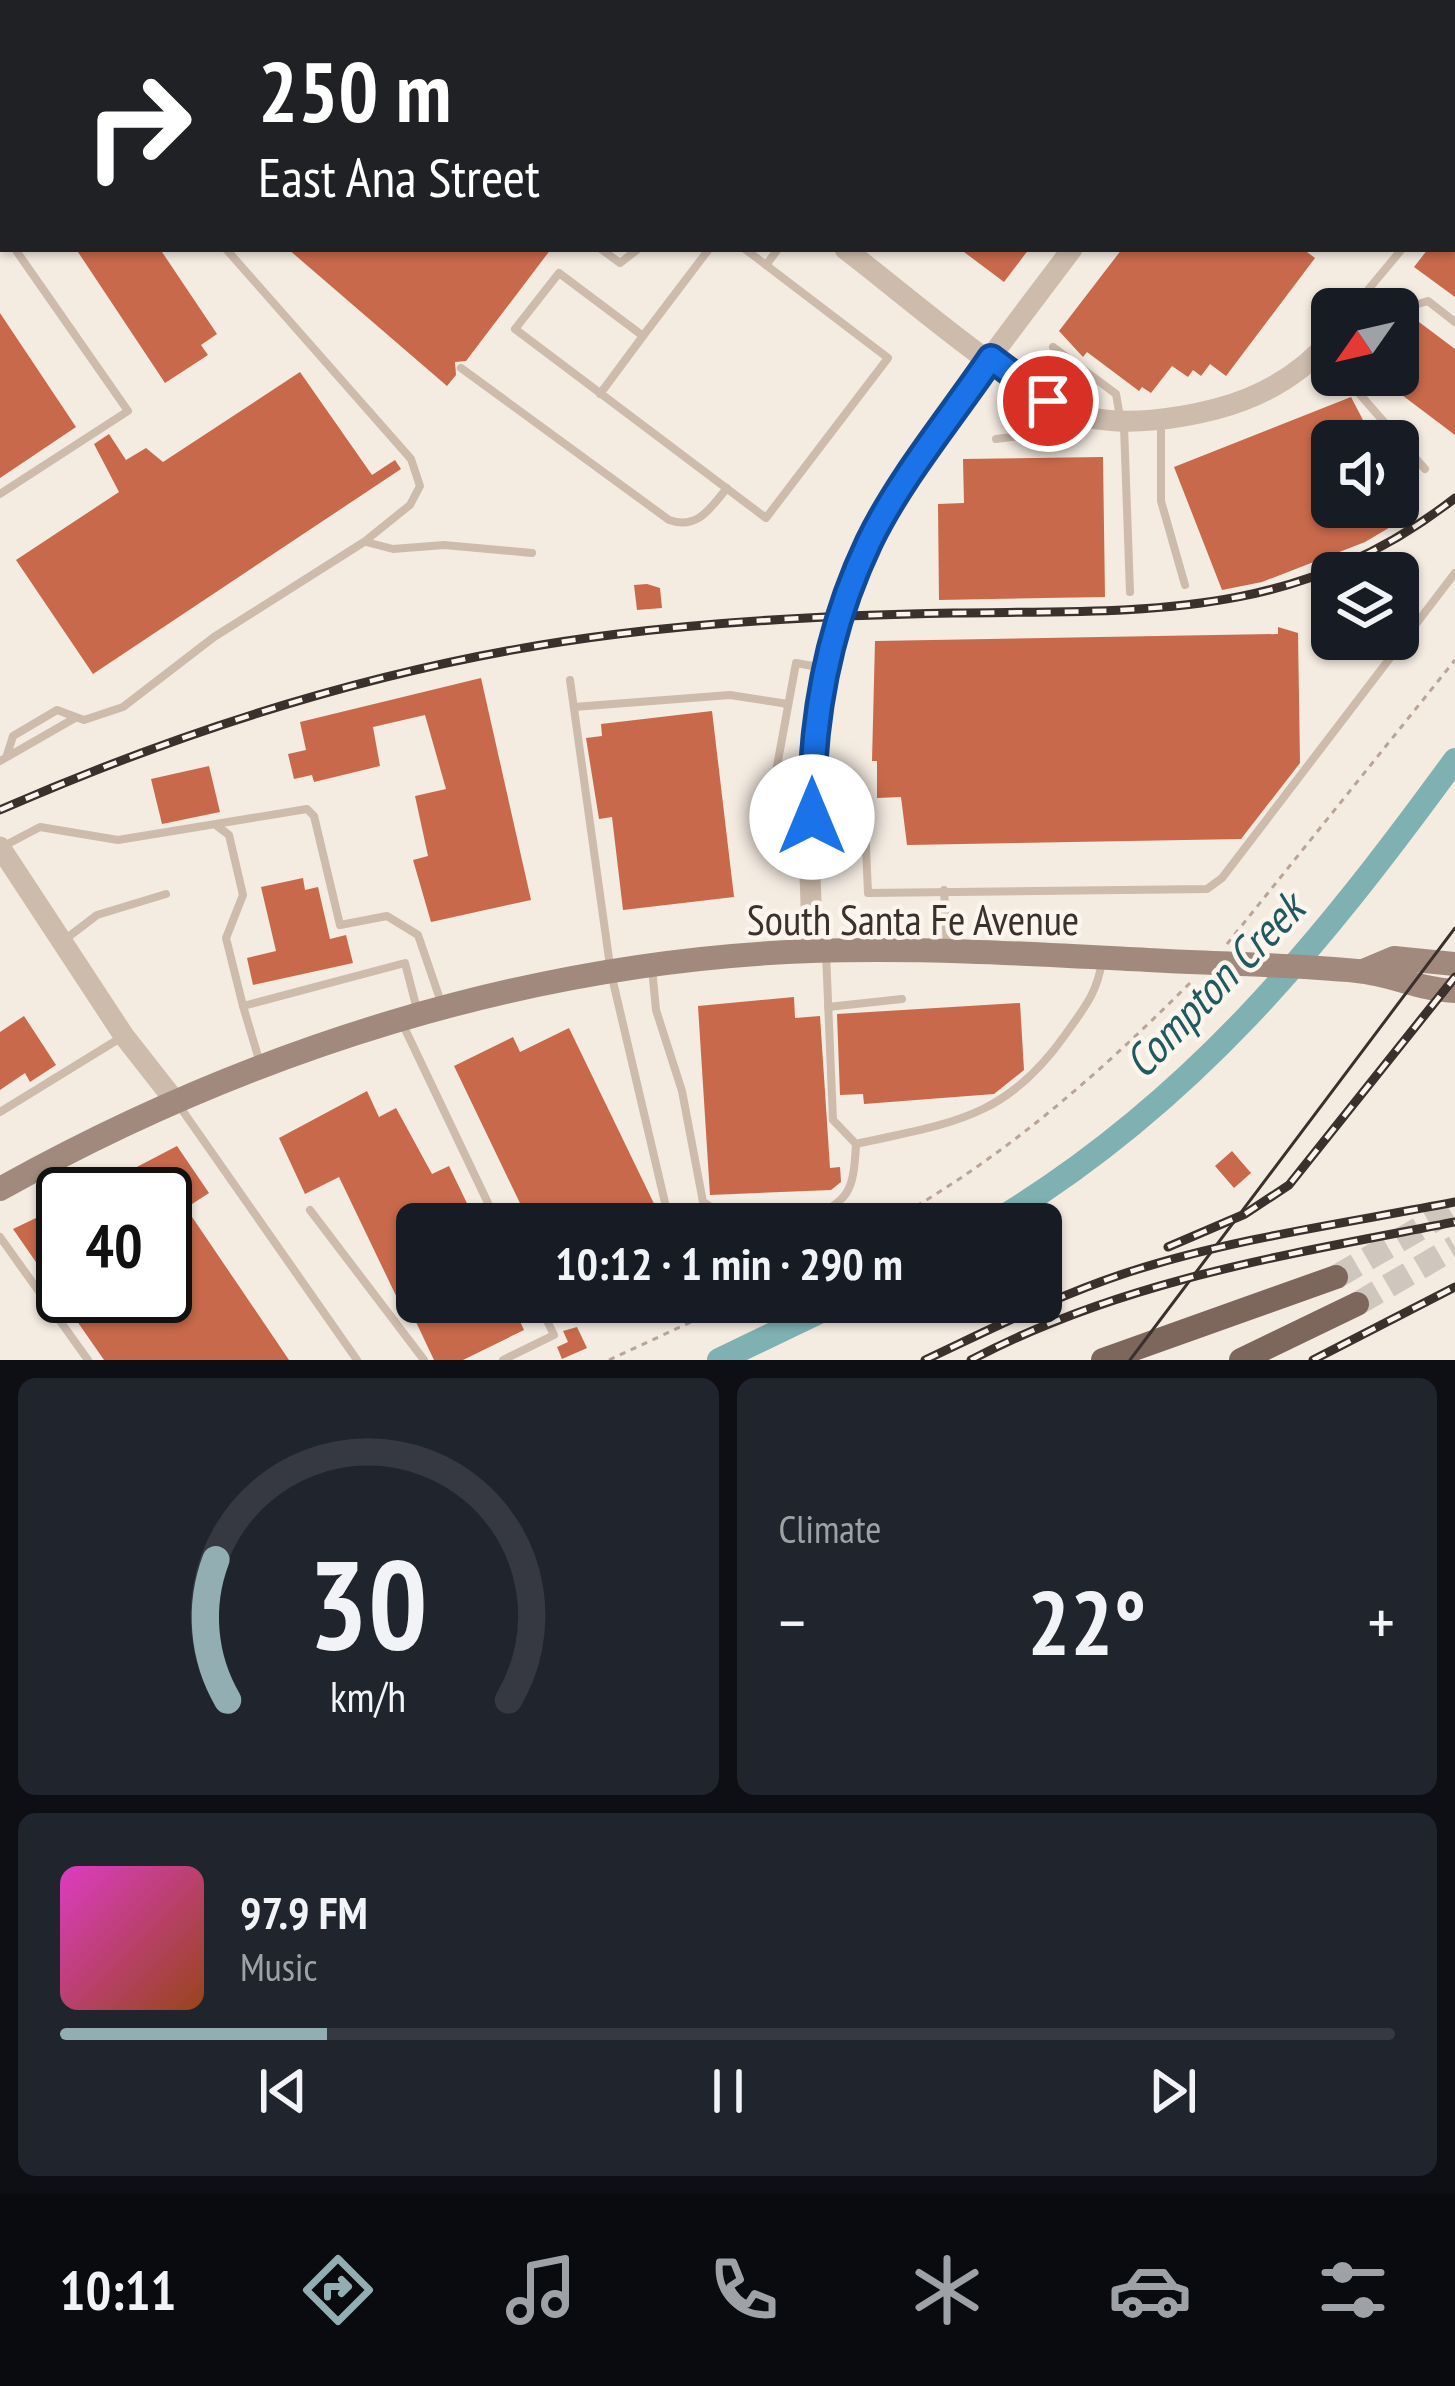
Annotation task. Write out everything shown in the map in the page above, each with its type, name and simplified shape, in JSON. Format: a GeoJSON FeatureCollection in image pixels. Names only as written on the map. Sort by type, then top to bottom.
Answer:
{"type":"FeatureCollection","features":[{"type":"Feature","properties":{"kind":"main road","name":"South Santa Fe Avenue"},"geometry":{"type":"LineString","coordinates":[[0,1190],[176,1101],[261,1065],[421,1014],[651,966],[819,951],[1102,959],[1363,971],[1455,991]]}},
{"type":"Feature","properties":{"kind":"main road","name":"South Santa Fe Avenue"},"geometry":{"type":"LineString","coordinates":[[1363,971],[1394,958],[1455,964]]}},
{"type":"Feature","properties":{"kind":"main road"},"geometry":{"type":"LineString","coordinates":[[1103,1360],[1276,1303],[1336,1276]]}},
{"type":"Feature","properties":{"kind":"main road"},"geometry":{"type":"LineString","coordinates":[[1241,1360],[1357,1304]]}},
{"type":"Feature","properties":{"kind":"street"},"geometry":{"type":"LineString","coordinates":[[849,252],[1058,406],[1088,417],[1161,419],[1253,396],[1311,361]]}},
{"type":"Feature","properties":{"kind":"street"},"geometry":{"type":"LineString","coordinates":[[819,951],[811,740],[826,669],[870,540],[991,358],[1070,252]]}},
{"type":"Feature","properties":{"kind":"street"},"geometry":{"type":"LineString","coordinates":[[0,847],[124,1036],[176,1101]]}},
{"type":"Feature","properties":{"kind":"lane"},"geometry":{"type":"LineString","coordinates":[[0,494],[128,411],[17,252]]}},
{"type":"Feature","properties":{"kind":"lane"},"geometry":{"type":"LineString","coordinates":[[4,758],[13,736],[57,710],[93,719],[123,707],[214,637],[364,542],[410,506],[420,486],[412,459],[229,252]]}},
{"type":"Feature","properties":{"kind":"lane"},"geometry":{"type":"LineString","coordinates":[[605,252],[620,262],[634,252]]}},
{"type":"Feature","properties":{"kind":"lane"},"geometry":{"type":"LineString","coordinates":[[600,394],[707,252]]}},
{"type":"Feature","properties":{"kind":"lane"},"geometry":{"type":"LineString","coordinates":[[643,336],[559,273],[515,329],[766,518],[888,358],[749,252]]}},
{"type":"Feature","properties":{"kind":"lane"},"geometry":{"type":"LineString","coordinates":[[766,265],[776,252]]}},
{"type":"Feature","properties":{"kind":"lane"},"geometry":{"type":"LineString","coordinates":[[1370,288],[1400,252]]}},
{"type":"Feature","properties":{"kind":"lane"},"geometry":{"type":"LineString","coordinates":[[1419,304],[1428,301],[1455,322]]}},
{"type":"Feature","properties":{"kind":"lane"},"geometry":{"type":"LineString","coordinates":[[1053,346],[1116,394],[1122,419],[1130,592]]}},
{"type":"Feature","properties":{"kind":"lane"},"geometry":{"type":"LineString","coordinates":[[461,368],[669,520],[682,525],[697,521],[727,488]]}},
{"type":"Feature","properties":{"kind":"lane"},"geometry":{"type":"LineString","coordinates":[[1361,396],[1425,469]]}},
{"type":"Feature","properties":{"kind":"lane"},"geometry":{"type":"LineString","coordinates":[[996,439],[1036,434],[1058,406]]}},
{"type":"Feature","properties":{"kind":"lane"},"geometry":{"type":"LineString","coordinates":[[1161,419],[1161,501],[1185,585]]}},
{"type":"Feature","properties":{"kind":"lane"},"geometry":{"type":"LineString","coordinates":[[364,542],[394,549],[444,545],[532,554]]}},
{"type":"Feature","properties":{"kind":"lane"},"geometry":{"type":"LineString","coordinates":[[826,669],[796,663],[768,815],[866,824],[868,893],[1207,889],[1222,878],[1455,573]]}},
{"type":"Feature","properties":{"kind":"lane"},"geometry":{"type":"LineString","coordinates":[[570,680],[611,973],[665,1203]]}},
{"type":"Feature","properties":{"kind":"lane"},"geometry":{"type":"LineString","coordinates":[[574,707],[730,695],[788,704]]}},
{"type":"Feature","properties":{"kind":"lane"},"geometry":{"type":"LineString","coordinates":[[4,758],[28,749],[75,718]]}},
{"type":"Feature","properties":{"kind":"lane"},"geometry":{"type":"LineString","coordinates":[[0,847],[40,827],[118,840],[307,809],[314,816],[340,925],[387,916],[418,934],[421,1014]]}},
{"type":"Feature","properties":{"kind":"lane"},"geometry":{"type":"LineString","coordinates":[[215,826],[229,835],[243,895],[226,932],[261,1065]]}},
{"type":"Feature","properties":{"kind":"lane"},"geometry":{"type":"LineString","coordinates":[[944,890],[947,955]]}},
{"type":"Feature","properties":{"kind":"lane"},"geometry":{"type":"LineString","coordinates":[[62,942],[97,915],[166,894]]}},
{"type":"Feature","properties":{"kind":"lane"},"geometry":{"type":"LineString","coordinates":[[819,951],[828,1006],[833,1120],[856,1144],[854,1187],[841,1203]]}},
{"type":"Feature","properties":{"kind":"lane"},"geometry":{"type":"LineString","coordinates":[[856,1144],[946,1124],[1025,1087],[1094,997],[1102,959]]}},
{"type":"Feature","properties":{"kind":"lane"},"geometry":{"type":"LineString","coordinates":[[243,1006],[405,963],[490,1203]]}},
{"type":"Feature","properties":{"kind":"lane"},"geometry":{"type":"LineString","coordinates":[[651,966],[656,1010],[682,1091],[705,1203]]}},
{"type":"Feature","properties":{"kind":"lane"},"geometry":{"type":"LineString","coordinates":[[828,1006],[902,1000]]}},
{"type":"Feature","properties":{"kind":"lane"},"geometry":{"type":"LineString","coordinates":[[0,1112],[124,1036]]}},
{"type":"Feature","properties":{"kind":"lane"},"geometry":{"type":"LineString","coordinates":[[176,1101],[356,1360]]}},
{"type":"Feature","properties":{"kind":"lane"},"geometry":{"type":"LineString","coordinates":[[310,1210],[424,1360]]}},
{"type":"Feature","properties":{"kind":"lane"},"geometry":{"type":"LineString","coordinates":[[0,1237],[88,1360]]}},
{"type":"Feature","properties":{"kind":"lane"},"geometry":{"type":"LineString","coordinates":[[502,1360],[554,1335],[548,1323]]}},
{"type":"Feature","properties":{"kind":"path"},"geometry":{"type":"LineString","coordinates":[[1230,940],[1455,660]]}},
{"type":"Feature","properties":{"kind":"path"},"geometry":{"type":"LineString","coordinates":[[920,1203],[988,1162],[1096,1078],[1183,990]]}},
{"type":"Feature","properties":{"kind":"path"},"geometry":{"type":"LineString","coordinates":[[609,1360],[689,1323]]}},
{"type":"Feature","properties":{"kind":"building"},"geometry":{"type":"Polygon","coordinates":[[[78,252],[162,252],[217,334],[201,345],[208,355],[165,383],[78,252]]]}},
{"type":"Feature","properties":{"kind":"building"},"geometry":{"type":"Polygon","coordinates":[[[291,252],[549,252],[466,361],[455,362],[456,375],[447,386],[291,252]]]}},
{"type":"Feature","properties":{"kind":"building"},"geometry":{"type":"Polygon","coordinates":[[[964,252],[1027,252],[1004,282],[964,252]]]}},
{"type":"Feature","properties":{"kind":"building"},"geometry":{"type":"Polygon","coordinates":[[[1120,252],[1307,252],[1315,258],[1226,376],[1210,364],[1201,376],[1193,370],[1188,377],[1172,366],[1151,393],[1142,387],[1139,391],[1087,352],[1083,357],[1059,331],[1120,252]]]}},
{"type":"Feature","properties":{"kind":"building"},"geometry":{"type":"Polygon","coordinates":[[[1426,252],[1455,252],[1455,297],[1414,267],[1426,252]]]}},
{"type":"Feature","properties":{"kind":"building"},"geometry":{"type":"Polygon","coordinates":[[[0,313],[76,427],[0,478],[0,313]]]}},
{"type":"Feature","properties":{"kind":"building"},"geometry":{"type":"Polygon","coordinates":[[[1419,322],[1455,349],[1455,435],[1403,396],[1419,396],[1419,322]]]}},
{"type":"Feature","properties":{"kind":"building"},"geometry":{"type":"Polygon","coordinates":[[[300,372],[372,475],[395,460],[401,469],[93,674],[16,560],[119,492],[94,444],[109,434],[126,460],[146,448],[163,462],[300,372]]]}},
{"type":"Feature","properties":{"kind":"building"},"geometry":{"type":"Polygon","coordinates":[[[1351,397],[1363,420],[1311,420],[1311,528],[1389,528],[1339,552],[1311,552],[1311,563],[1262,582],[1222,590],[1174,467],[1351,397]]]}},
{"type":"Feature","properties":{"kind":"building"},"geometry":{"type":"Polygon","coordinates":[[[1103,457],[1105,597],[939,600],[938,504],[964,503],[963,459],[1103,457]]]}},
{"type":"Feature","properties":{"kind":"building"},"geometry":{"type":"Polygon","coordinates":[[[634,585],[660,588],[662,608],[637,610],[634,585]]]}},
{"type":"Feature","properties":{"kind":"building"},"geometry":{"type":"Polygon","coordinates":[[[1278,627],[1298,633],[1300,763],[1241,839],[907,845],[901,797],[877,798],[877,761],[872,761],[875,641],[1278,634],[1278,627]]]}},
{"type":"Feature","properties":{"kind":"building"},"geometry":{"type":"Polygon","coordinates":[[[481,678],[531,900],[431,922],[413,860],[428,856],[415,796],[446,789],[425,715],[373,727],[380,766],[314,782],[312,775],[294,779],[288,754],[306,750],[300,722],[481,678]]]}},
{"type":"Feature","properties":{"kind":"building"},"geometry":{"type":"Polygon","coordinates":[[[712,711],[734,897],[623,910],[612,817],[599,819],[586,738],[602,736],[601,724],[712,711]]]}},
{"type":"Feature","properties":{"kind":"building"},"geometry":{"type":"Polygon","coordinates":[[[209,766],[220,812],[162,824],[151,779],[209,766]]]}},
{"type":"Feature","properties":{"kind":"building"},"geometry":{"type":"Polygon","coordinates":[[[303,878],[305,890],[318,887],[330,939],[346,935],[353,963],[253,985],[247,958],[276,951],[261,887],[303,878]]]}},
{"type":"Feature","properties":{"kind":"building"},"geometry":{"type":"Polygon","coordinates":[[[794,997],[795,1018],[820,1016],[830,1168],[840,1167],[841,1182],[831,1190],[710,1195],[698,1006],[794,997]]]}},
{"type":"Feature","properties":{"kind":"building"},"geometry":{"type":"Polygon","coordinates":[[[1020,1003],[1024,1070],[994,1094],[864,1104],[863,1094],[840,1095],[837,1014],[1020,1003]]]}},
{"type":"Feature","properties":{"kind":"building"},"geometry":{"type":"Polygon","coordinates":[[[24,1016],[56,1065],[30,1082],[25,1073],[0,1090],[0,1032],[24,1016]]]}},
{"type":"Feature","properties":{"kind":"building"},"geometry":{"type":"Polygon","coordinates":[[[569,1028],[654,1203],[520,1203],[454,1066],[513,1037],[520,1052],[569,1028]]]}},
{"type":"Feature","properties":{"kind":"building"},"geometry":{"type":"Polygon","coordinates":[[[367,1091],[379,1117],[396,1108],[432,1174],[449,1166],[467,1203],[396,1203],[396,1296],[339,1177],[305,1194],[279,1138],[367,1091]]]}},
{"type":"Feature","properties":{"kind":"building"},"geometry":{"type":"Polygon","coordinates":[[[177,1146],[191,1167],[137,1167],[177,1146]]]}},
{"type":"Feature","properties":{"kind":"building"},"geometry":{"type":"Polygon","coordinates":[[[1232,1151],[1251,1173],[1234,1188],[1215,1166],[1232,1151]]]}},
{"type":"Feature","properties":{"kind":"building"},"geometry":{"type":"Polygon","coordinates":[[[192,1168],[209,1193],[192,1204],[192,1168]]]}},
{"type":"Feature","properties":{"kind":"building"},"geometry":{"type":"Polygon","coordinates":[[[192,1217],[289,1360],[104,1360],[78,1323],[192,1323],[192,1217]]]}},
{"type":"Feature","properties":{"kind":"building"},"geometry":{"type":"Polygon","coordinates":[[[36,1218],[36,1262],[13,1229],[36,1218]]]}},
{"type":"Feature","properties":{"kind":"building"},"geometry":{"type":"Polygon","coordinates":[[[416,1323],[521,1323],[524,1330],[463,1360],[434,1360],[416,1323]]]}},
{"type":"Feature","properties":{"kind":"building"},"geometry":{"type":"Polygon","coordinates":[[[577,1327],[587,1348],[562,1359],[557,1347],[568,1342],[563,1331],[577,1327]]]}},
{"type":"Feature","properties":{"kind":"waterway","name":"Compton Creek"},"geometry":{"type":"LineString","coordinates":[[1023,1203],[1129,1127],[1247,1017],[1354,894],[1455,760]]}},
{"type":"Feature","properties":{"kind":"waterway","name":"Compton Creek"},"geometry":{"type":"LineString","coordinates":[[719,1360],[796,1323]]}},
{"type":"Feature","properties":{"kind":"tunnel"},"geometry":{"type":"LineString","coordinates":[[1336,1277],[1455,1208]]}},
{"type":"Feature","properties":{"kind":"tunnel"},"geometry":{"type":"LineString","coordinates":[[1357,1304],[1455,1247]]}},
{"type":"Feature","properties":{"kind":"tram line"},"geometry":{"type":"LineString","coordinates":[[1130,1360],[1455,928]]}},
{"type":"Feature","properties":{"kind":"railway"},"geometry":{"type":"LineString","coordinates":[[0,810],[226,723],[380,678],[538,646],[660,629],[786,619],[1089,611],[1216,601],[1336,568],[1396,538],[1455,498]]}},
{"type":"Feature","properties":{"kind":"railway"},"geometry":{"type":"LineString","coordinates":[[1168,1247],[1245,1214],[1289,1185],[1455,977]]}},
{"type":"Feature","properties":{"kind":"railway"},"geometry":{"type":"LineString","coordinates":[[925,1360],[1051,1302],[1169,1260],[1455,1202]]}},
{"type":"Feature","properties":{"kind":"railway"},"geometry":{"type":"LineString","coordinates":[[971,1360],[1028,1332],[1147,1290],[1269,1259],[1455,1222]]}},
{"type":"Feature","properties":{"kind":"railway"},"geometry":{"type":"LineString","coordinates":[[1313,1360],[1455,1287]]}},
{"type":"Feature","properties":{"kind":"route"},"geometry":{"type":"LineString","coordinates":[[812,817],[811,740],[823,676],[870,540],[991,358],[1048,401]]}}]}
